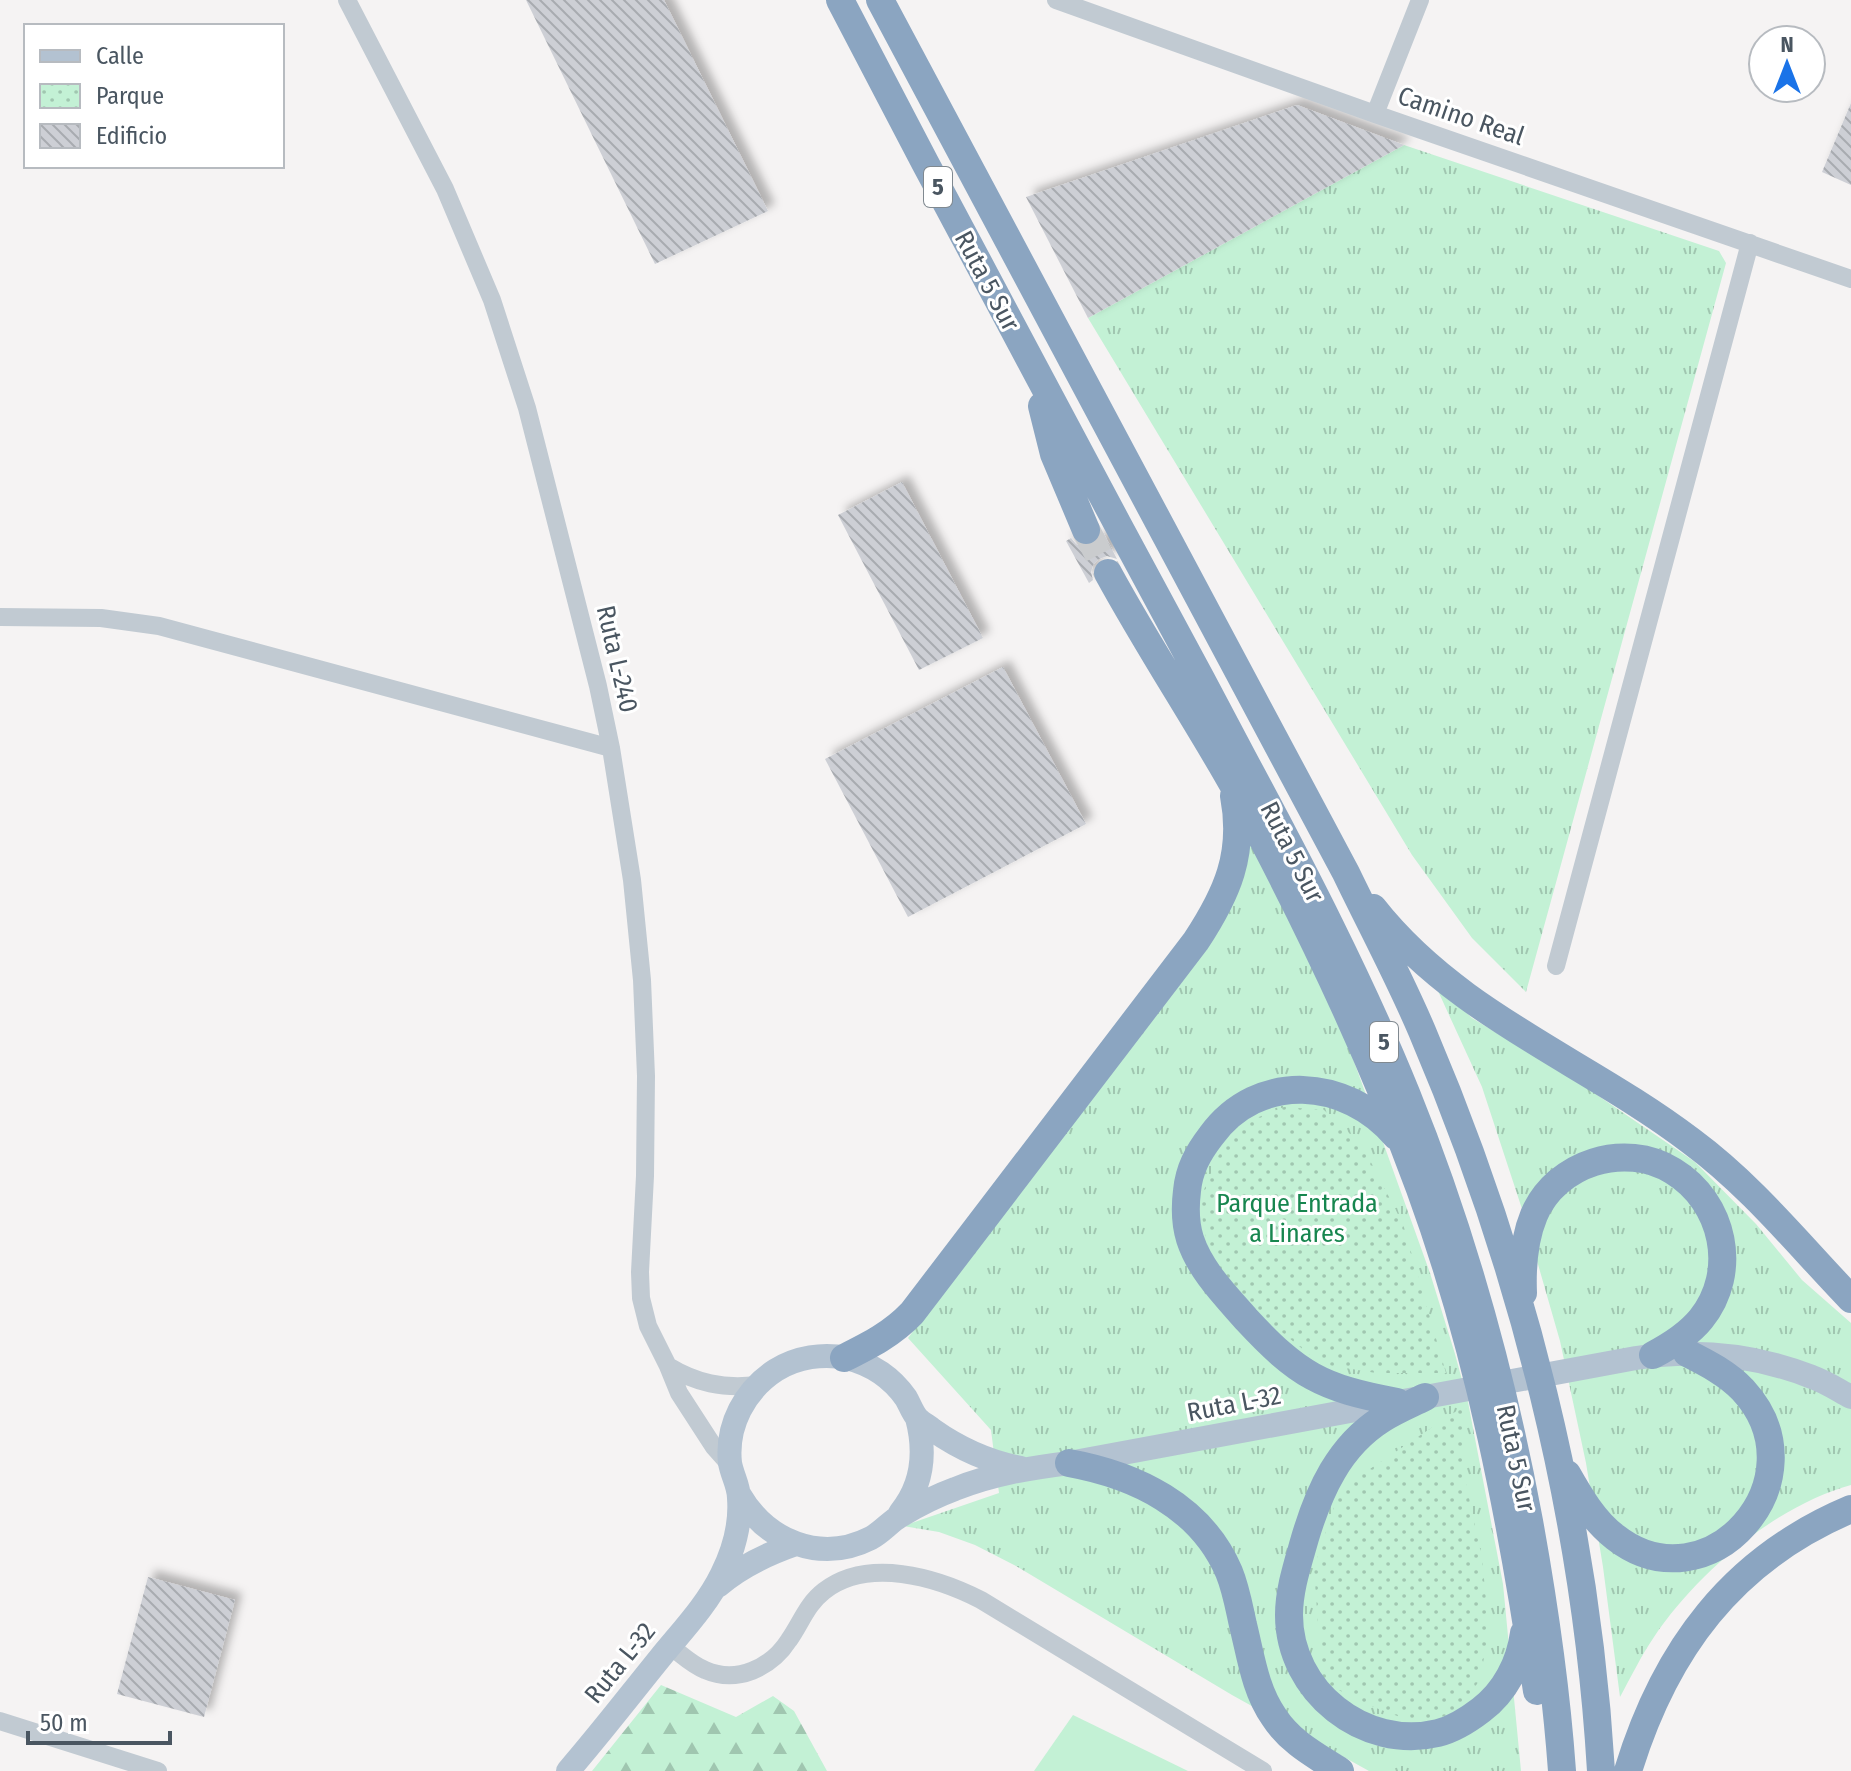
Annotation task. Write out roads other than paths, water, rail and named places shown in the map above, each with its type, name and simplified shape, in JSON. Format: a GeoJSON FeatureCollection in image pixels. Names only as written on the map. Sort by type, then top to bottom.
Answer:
{"type":"FeatureCollection","features":[{"type":"Feature","properties":{"kind":"highway","name":"Ruta 5 Sur"},"geometry":{"type":"LineString","coordinates":[[840,0],[1326,918],[1421,1132],[1476,1292],[1507,1412],[1543,1600],[1556,1691],[1562,1771]]}},
{"type":"Feature","properties":{"kind":"highway","name":"Ruta 5 Sur"},"geometry":{"type":"LineString","coordinates":[[880,0],[1346,873],[1397,977],[1439,1074],[1485,1196],[1524,1318],[1556,1451],[1587,1627],[1601,1771]]}},
{"type":"Feature","properties":{"kind":"highway"},"geometry":{"type":"LineString","coordinates":[[1036,374],[1054,454],[1086,530]]}},
{"type":"Feature","properties":{"kind":"highway"},"geometry":{"type":"LineString","coordinates":[[1108,573],[1263,840],[1339,994],[1402,1144],[1435,1234],[1473,1364],[1508,1520],[1547,1771]]}},
{"type":"Feature","properties":{"kind":"highway"},"geometry":{"type":"LineString","coordinates":[[844,1358],[884,1338],[912,1313],[1196,941],[1221,902],[1235,858],[1237,821],[1231,784]]}},
{"type":"Feature","properties":{"kind":"highway"},"geometry":{"type":"LineString","coordinates":[[1346,873],[1376,912],[1411,949],[1468,999],[1664,1122],[1735,1176],[1851,1299]]}},
{"type":"Feature","properties":{"kind":"highway"},"geometry":{"type":"LineString","coordinates":[[1397,1402],[1352,1393],[1327,1384],[1305,1373],[1278,1352],[1205,1268],[1188,1232],[1186,1201],[1194,1162],[1216,1128],[1244,1106],[1288,1090],[1311,1090],[1340,1096],[1370,1112],[1402,1144]]}},
{"type":"Feature","properties":{"kind":"highway"},"geometry":{"type":"LineString","coordinates":[[1524,1318],[1525,1251],[1534,1215],[1545,1197],[1567,1176],[1597,1161],[1630,1157],[1653,1162],[1682,1177],[1706,1203],[1717,1222],[1723,1256],[1717,1291],[1707,1311],[1690,1331],[1653,1355]]}},
{"type":"Feature","properties":{"kind":"highway"},"geometry":{"type":"LineString","coordinates":[[1556,1451],[1593,1514],[1608,1532],[1625,1544],[1648,1555],[1683,1557],[1705,1552],[1728,1541],[1753,1516],[1764,1496],[1770,1463],[1768,1441],[1757,1410],[1745,1392],[1720,1371],[1687,1353]]}},
{"type":"Feature","properties":{"kind":"highway"},"geometry":{"type":"LineString","coordinates":[[1438,1395],[1373,1425],[1349,1449],[1330,1475],[1314,1509],[1291,1595],[1290,1624],[1298,1659],[1311,1684],[1324,1699],[1361,1726],[1402,1736],[1437,1733],[1467,1721],[1486,1707],[1502,1689],[1522,1647],[1525,1616]]}},
{"type":"Feature","properties":{"kind":"highway"},"geometry":{"type":"LineString","coordinates":[[1069,1463],[1107,1472],[1152,1490],[1173,1503],[1201,1528],[1229,1574],[1258,1685],[1270,1711],[1293,1740],[1340,1771]]}},
{"type":"Feature","properties":{"kind":"highway"},"geometry":{"type":"LineString","coordinates":[[1628,1771],[1653,1703],[1711,1608],[1769,1555],[1804,1532],[1851,1509]]}},
{"type":"Feature","properties":{"kind":"main road","name":"Ruta L-32"},"geometry":{"type":"LineString","coordinates":[[713,1590],[751,1562],[773,1551],[796,1544],[827,1548],[858,1543],[922,1503],[978,1480],[1028,1469],[1653,1355],[1714,1354],[1813,1377]]}},
{"type":"Feature","properties":{"kind":"main road","name":"Ruta L-32"},"geometry":{"type":"LineString","coordinates":[[568,1771],[670,1646],[722,1575],[734,1543],[738,1519],[739,1494],[730,1465],[734,1422],[757,1385],[768,1375],[812,1357],[844,1358],[870,1367],[893,1383],[917,1418],[949,1441],[976,1455],[1028,1469]]}},
{"type":"Feature","properties":{"kind":"main road"},"geometry":{"type":"LineString","coordinates":[[1813,1377],[1851,1380]]}},
{"type":"Feature","properties":{"kind":"main road"},"geometry":{"type":"LineString","coordinates":[[1813,1377],[1851,1397]]}},
{"type":"Feature","properties":{"kind":"main road"},"geometry":{"type":"LineString","coordinates":[[897,1518],[914,1492],[922,1463],[923,1448],[917,1418]]}},
{"type":"Feature","properties":{"kind":"main road"},"geometry":{"type":"LineString","coordinates":[[739,1494],[762,1525],[796,1544]]}},
{"type":"Feature","properties":{"kind":"street","name":"Ruta L-240"},"geometry":{"type":"LineString","coordinates":[[347,0],[445,189],[504,333],[542,465],[611,748],[632,880],[642,980],[647,1122],[639,1285],[643,1311],[688,1409],[730,1465]]}},
{"type":"Feature","properties":{"kind":"street","name":"Camino Real"},"geometry":{"type":"LineString","coordinates":[[1056,0],[1851,279]]}},
{"type":"Feature","properties":{"kind":"street"},"geometry":{"type":"LineString","coordinates":[[1375,114],[1420,0]]}},
{"type":"Feature","properties":{"kind":"street"},"geometry":{"type":"LineString","coordinates":[[1556,966],[1750,243]]}},
{"type":"Feature","properties":{"kind":"street"},"geometry":{"type":"LineString","coordinates":[[0,617],[101,618],[159,626],[611,748]]}},
{"type":"Feature","properties":{"kind":"street"},"geometry":{"type":"LineString","coordinates":[[668,1366],[709,1384],[757,1385]]}},
{"type":"Feature","properties":{"kind":"street"},"geometry":{"type":"LineString","coordinates":[[670,1646],[705,1671],[722,1675],[742,1674],[759,1668],[778,1654],[810,1604],[832,1585],[865,1574],[889,1573],[913,1577],[981,1600],[1263,1771]]}},
{"type":"Feature","properties":{"kind":"street"},"geometry":{"type":"LineString","coordinates":[[0,1721],[158,1771]]}},
{"type":"Feature","properties":{"kind":"tunnel"},"geometry":{"type":"LineString","coordinates":[[1086,530],[1108,573]]}},
{"type":"Feature","properties":{"kind":"park label","name":"Parque Entrada a Linares"},"geometry":{"type":"Point","coordinates":[1297,1218]}}]}
